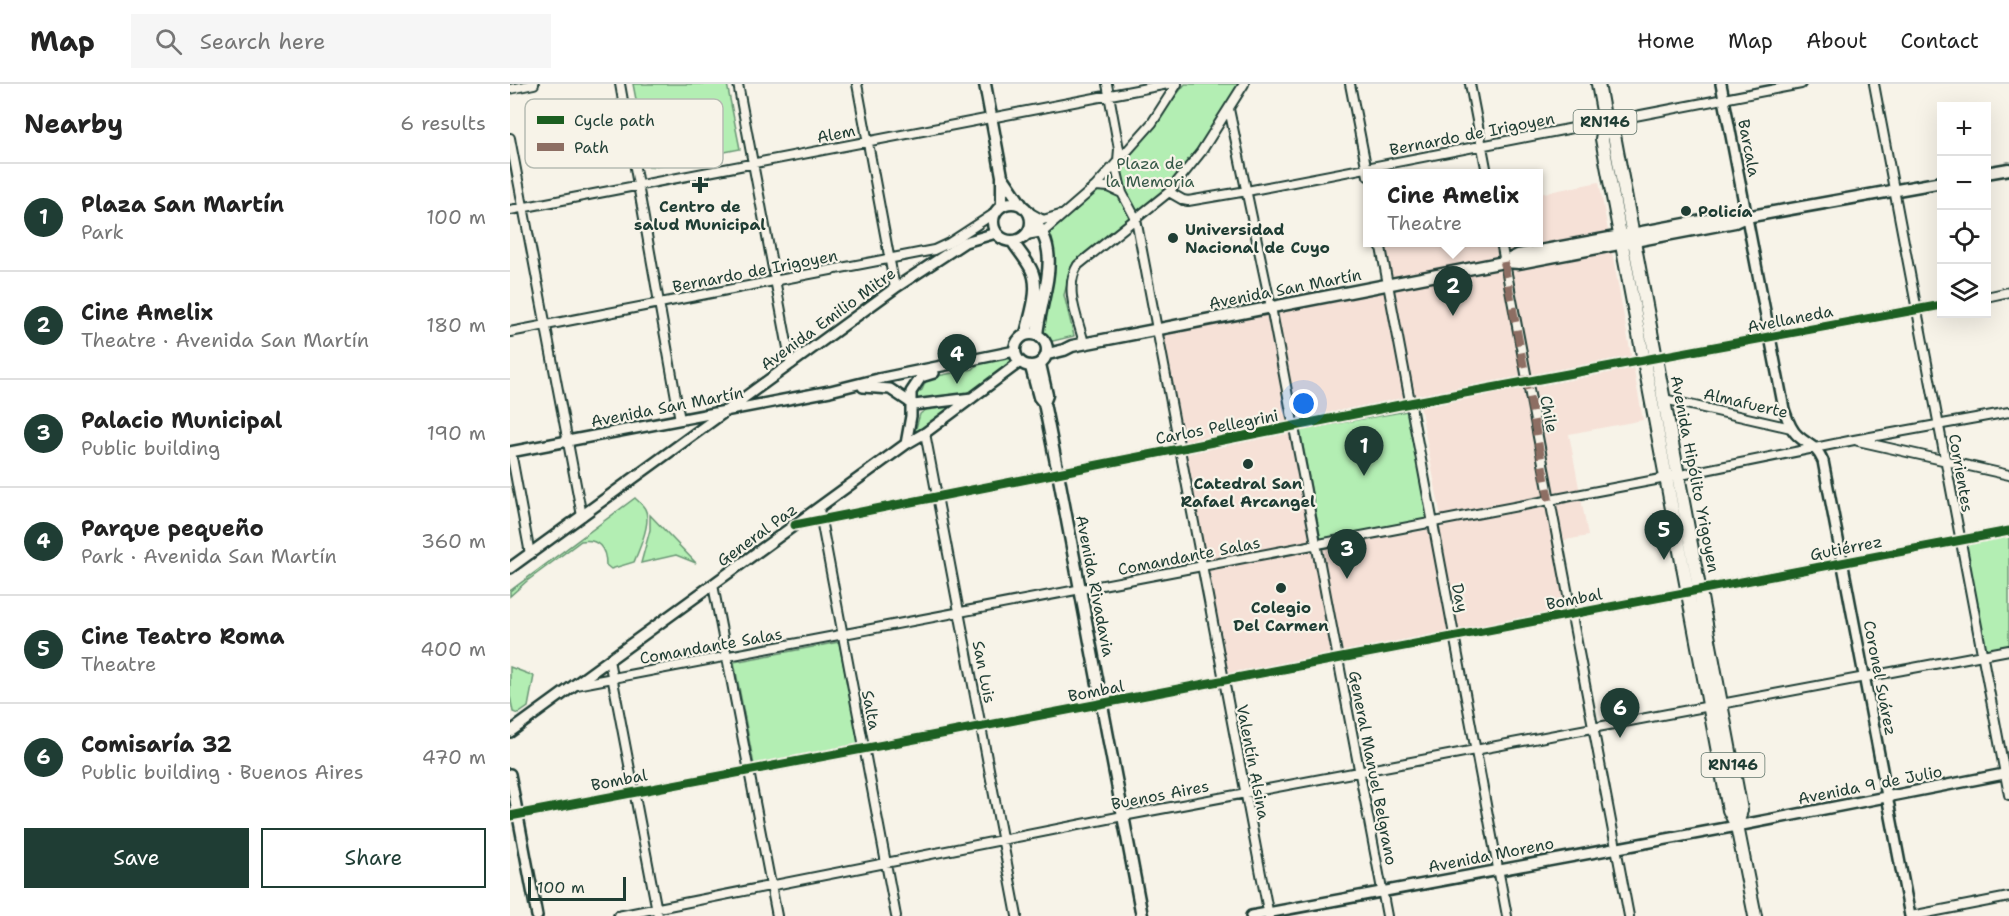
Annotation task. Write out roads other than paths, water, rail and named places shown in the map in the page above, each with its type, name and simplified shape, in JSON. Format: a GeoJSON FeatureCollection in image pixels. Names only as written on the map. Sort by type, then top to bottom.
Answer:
{"type":"FeatureCollection","features":[{"type":"Feature","properties":{"kind":"highway","name":"RN146"},"geometry":{"type":"LineString","coordinates":[[1598,84],[1605,122],[1614,135],[1627,239]]}},
{"type":"Feature","properties":{"kind":"highway","name":"Avenida Hipólito Yrigoyen"},"geometry":{"type":"LineString","coordinates":[[1627,239],[1715,706],[1729,810],[1737,826],[1755,916]]}},
{"type":"Feature","properties":{"kind":"highway","name":"Avenida Hipólito Yrigoyen"},"geometry":{"type":"LineString","coordinates":[[1650,360],[1664,399],[1672,477]]}},
{"type":"Feature","properties":{"kind":"main road"},"geometry":{"type":"LineString","coordinates":[[985,84],[1002,176],[998,209],[992,223],[996,233],[1005,240],[1012,241],[1026,235],[1030,226],[1027,211],[1013,203],[998,209]]}},
{"type":"Feature","properties":{"kind":"main road"},"geometry":{"type":"LineString","coordinates":[[1991,172],[2009,169]]}},
{"type":"Feature","properties":{"kind":"main road"},"geometry":{"type":"LineString","coordinates":[[1002,176],[1043,232],[1047,244],[1048,269],[1032,334],[1018,341],[1017,356],[1036,365],[1047,350],[1045,341],[1032,334]]}},
{"type":"Feature","properties":{"kind":"main road","name":"Avenida San Martín"},"geometry":{"type":"LineString","coordinates":[[1047,350],[1064,350],[1084,343],[1504,262],[1518,255],[1627,239],[1734,215],[1746,217],[1937,183]]}},
{"type":"Feature","properties":{"kind":"main road"},"geometry":{"type":"LineString","coordinates":[[1012,241],[1032,269],[1034,278],[1032,334]]}},
{"type":"Feature","properties":{"kind":"main road","name":"Avenida Rivadavia"},"geometry":{"type":"LineString","coordinates":[[1036,365],[1047,395],[1044,403],[1142,916]]}},
{"type":"Feature","properties":{"kind":"street"},"geometry":{"type":"LineString","coordinates":[[510,89],[534,84]]}},
{"type":"Feature","properties":{"kind":"street"},"geometry":{"type":"LineString","coordinates":[[620,84],[623,99]]}},
{"type":"Feature","properties":{"kind":"street"},"geometry":{"type":"LineString","coordinates":[[738,84],[791,364]]}},
{"type":"Feature","properties":{"kind":"street"},"geometry":{"type":"LineString","coordinates":[[858,84],[895,288]]}},
{"type":"Feature","properties":{"kind":"street"},"geometry":{"type":"LineString","coordinates":[[1107,84],[1119,149],[1117,172],[1122,193]]}},
{"type":"Feature","properties":{"kind":"street","name":"Alem"},"geometry":{"type":"LineString","coordinates":[[510,210],[1167,84]]}},
{"type":"Feature","properties":{"kind":"street"},"geometry":{"type":"LineString","coordinates":[[1026,235],[1043,232],[1096,186],[1152,123],[1177,84]]}},
{"type":"Feature","properties":{"kind":"street"},"geometry":{"type":"LineString","coordinates":[[1084,343],[1071,292],[1074,272],[1078,265],[1169,192],[1201,152],[1244,84]]}},
{"type":"Feature","properties":{"kind":"street"},"geometry":{"type":"LineString","coordinates":[[1350,84],[1366,167]]}},
{"type":"Feature","properties":{"kind":"street"},"geometry":{"type":"LineString","coordinates":[[1470,84],[1486,169]]}},
{"type":"Feature","properties":{"kind":"street","name":"Barcala"},"geometry":{"type":"LineString","coordinates":[[1721,84],[1746,217]]}},
{"type":"Feature","properties":{"kind":"street","name":"Bernardo de Irigoyen"},"geometry":{"type":"LineString","coordinates":[[1169,192],[1188,201],[1247,191],[1801,84]]}},
{"type":"Feature","properties":{"kind":"street","name":"Corrientes"},"geometry":{"type":"LineString","coordinates":[[1874,84],[1960,541],[2007,774],[2009,795]]}},
{"type":"Feature","properties":{"kind":"street","name":"General Manuel Belgrano"},"geometry":{"type":"LineString","coordinates":[[1229,109],[1271,307],[1387,916]]}},
{"type":"Feature","properties":{"kind":"street"},"geometry":{"type":"LineString","coordinates":[[510,138],[582,516]]}},
{"type":"Feature","properties":{"kind":"street"},"geometry":{"type":"LineString","coordinates":[[635,168],[680,420]]}},
{"type":"Feature","properties":{"kind":"street"},"geometry":{"type":"LineString","coordinates":[[1096,186],[1109,187],[1122,193]]}},
{"type":"Feature","properties":{"kind":"street","name":"Valentín Alsina"},"geometry":{"type":"LineString","coordinates":[[1122,193],[1136,219],[1268,914]]}},
{"type":"Feature","properties":{"kind":"street","name":"Bernardo de Irigoyen"},"geometry":{"type":"LineString","coordinates":[[510,332],[942,247],[998,209]]}},
{"type":"Feature","properties":{"kind":"street"},"geometry":{"type":"LineString","coordinates":[[1027,211],[1043,220],[1064,214]]}},
{"type":"Feature","properties":{"kind":"street"},"geometry":{"type":"LineString","coordinates":[[1746,217],[1784,409],[1791,428]]}},
{"type":"Feature","properties":{"kind":"street","name":"Avenida Emilio Mitre"},"geometry":{"type":"LineString","coordinates":[[510,568],[895,288],[965,242],[996,233]]}},
{"type":"Feature","properties":{"kind":"street","name":"Day"},"geometry":{"type":"LineString","coordinates":[[1381,247],[1507,916]]}},
{"type":"Feature","properties":{"kind":"street","name":"Chile"},"geometry":{"type":"LineString","coordinates":[[1502,247],[1629,916]]}},
{"type":"Feature","properties":{"kind":"street"},"geometry":{"type":"LineString","coordinates":[[1991,296],[2009,292]]}},
{"type":"Feature","properties":{"kind":"street","name":"Avellaneda"},"geometry":{"type":"LineString","coordinates":[[1650,360],[1937,306]]}},
{"type":"Feature","properties":{"kind":"street","name":"Avenida San Martín"},"geometry":{"type":"LineString","coordinates":[[510,452],[830,391],[975,359],[1017,356]]}},
{"type":"Feature","properties":{"kind":"street","name":"General Paz"},"geometry":{"type":"LineString","coordinates":[[510,732],[906,444],[973,398],[1017,356]]}},
{"type":"Feature","properties":{"kind":"street"},"geometry":{"type":"LineString","coordinates":[[906,444],[911,416],[911,392],[921,377],[966,367],[975,359]]}},
{"type":"Feature","properties":{"kind":"street","name":"Carlos Pellegrini"},"geometry":{"type":"LineString","coordinates":[[795,525],[1410,403],[1650,360]]}},
{"type":"Feature","properties":{"kind":"street","name":"Avenida San Martín"},"geometry":{"type":"LineString","coordinates":[[830,391],[868,387],[890,389],[898,392],[910,404]]}},
{"type":"Feature","properties":{"kind":"street"},"geometry":{"type":"LineString","coordinates":[[910,404],[920,405],[973,398]]}},
{"type":"Feature","properties":{"kind":"street","name":"Almafuerte"},"geometry":{"type":"LineString","coordinates":[[1664,399],[1791,428],[1797,436],[1815,447]]}},
{"type":"Feature","properties":{"kind":"street","name":"Comandante Salas"},"geometry":{"type":"LineString","coordinates":[[575,685],[1672,477],[1815,447],[2009,412]]}},
{"type":"Feature","properties":{"kind":"street","name":"San Luis"},"geometry":{"type":"LineString","coordinates":[[925,433],[1017,916]]}},
{"type":"Feature","properties":{"kind":"street"},"geometry":{"type":"LineString","coordinates":[[1854,440],[2009,475]]}},
{"type":"Feature","properties":{"kind":"street","name":"Coronel Suárez"},"geometry":{"type":"LineString","coordinates":[[1815,447],[1822,460],[1910,916]]}},
{"type":"Feature","properties":{"kind":"street"},"geometry":{"type":"LineString","coordinates":[[510,452],[530,554]]}},
{"type":"Feature","properties":{"kind":"street","name":"Salta"},"geometry":{"type":"LineString","coordinates":[[819,509],[896,916]]}},
{"type":"Feature","properties":{"kind":"street","name":"Gutiérrez"},"geometry":{"type":"LineString","coordinates":[[1694,592],[2009,531]]}},
{"type":"Feature","properties":{"kind":"street"},"geometry":{"type":"LineString","coordinates":[[713,585],[777,916]]}},
{"type":"Feature","properties":{"kind":"street","name":"Bombal"},"geometry":{"type":"LineString","coordinates":[[514,815],[1694,592]]}},
{"type":"Feature","properties":{"kind":"street","name":"Buenos Aires"},"geometry":{"type":"LineString","coordinates":[[618,916],[657,912],[771,886],[1003,839],[2009,650]]}},
{"type":"Feature","properties":{"kind":"street"},"geometry":{"type":"LineString","coordinates":[[609,660],[657,912]]}},
{"type":"Feature","properties":{"kind":"street"},"geometry":{"type":"LineString","coordinates":[[510,774],[514,815],[537,916]]}},
{"type":"Feature","properties":{"kind":"street","name":"Avenida 9 de Julio"},"geometry":{"type":"LineString","coordinates":[[1737,826],[2007,774]]}},
{"type":"Feature","properties":{"kind":"street","name":"Avenida Moreno"},"geometry":{"type":"LineString","coordinates":[[1251,916],[1737,826]]}},
{"type":"Feature","properties":{"kind":"street"},"geometry":{"type":"LineString","coordinates":[[1910,916],[2009,897]]}},
{"type":"Feature","properties":{"kind":"place","name":"Centro de salud Municipal"},"geometry":{"type":"Point","coordinates":[700,185]}},
{"type":"Feature","properties":{"kind":"place","name":"Policía"},"geometry":{"type":"Point","coordinates":[1686,211]}},
{"type":"Feature","properties":{"kind":"place","name":"Universidad Nacional de Cuyo"},"geometry":{"type":"Point","coordinates":[1173,238]}},
{"type":"Feature","properties":{"kind":"place","name":"Cine Amelix"},"geometry":{"type":"Point","coordinates":[1453,316]}},
{"type":"Feature","properties":{"kind":"place","name":"Parque pequeño"},"geometry":{"type":"Point","coordinates":[957,384]}},
{"type":"Feature","properties":{"kind":"place","name":"Catedral San Rafael Arcangel"},"geometry":{"type":"Point","coordinates":[1248,464]}},
{"type":"Feature","properties":{"kind":"place","name":"Plaza San Martín"},"geometry":{"type":"Point","coordinates":[1364,476]}},
{"type":"Feature","properties":{"kind":"place","name":"Cine Teatro Roma"},"geometry":{"type":"Point","coordinates":[1664,560]}},
{"type":"Feature","properties":{"kind":"place","name":"Palacio Municipal"},"geometry":{"type":"Point","coordinates":[1347,579]}},
{"type":"Feature","properties":{"kind":"place","name":"Colegio Del Carmen"},"geometry":{"type":"Point","coordinates":[1281,588]}},
{"type":"Feature","properties":{"kind":"place","name":"Comisaría 32"},"geometry":{"type":"Point","coordinates":[1620,738]}},
{"type":"Feature","properties":{"kind":"park label","name":"Plaza de la Memoria"},"geometry":{"type":"Point","coordinates":[1150,172]}}]}
